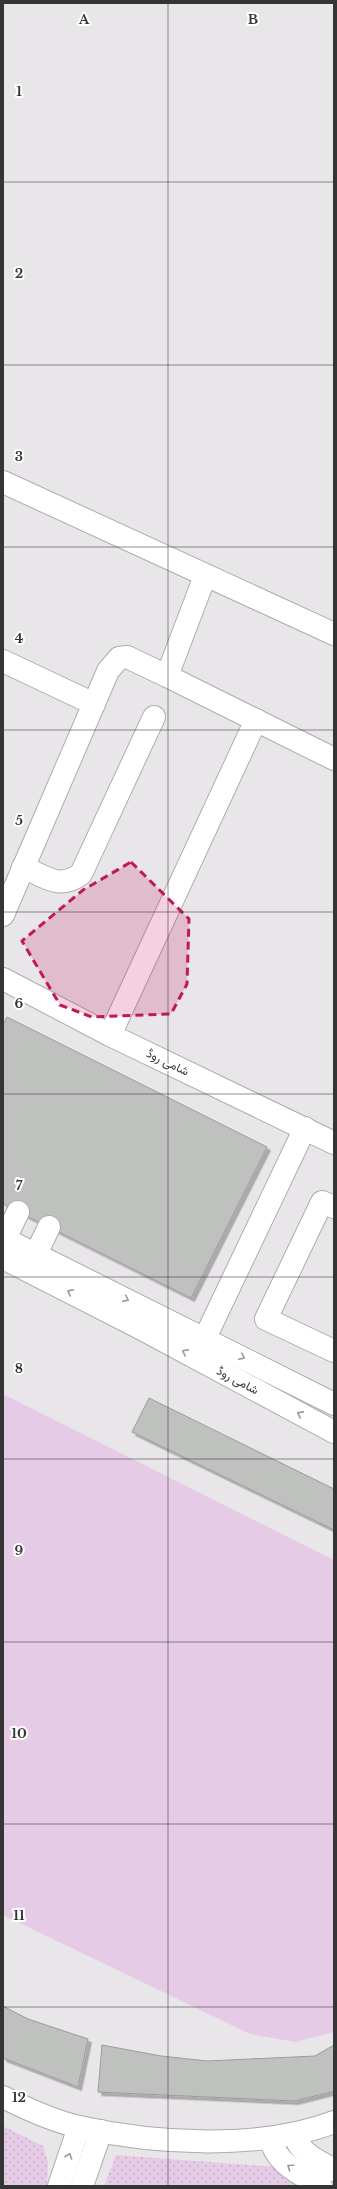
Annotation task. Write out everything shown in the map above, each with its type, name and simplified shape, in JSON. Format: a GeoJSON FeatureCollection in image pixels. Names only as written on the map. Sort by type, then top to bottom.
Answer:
{"type":"FeatureCollection","features":[{"type":"Feature","properties":{"kind":"street"},"geometry":{"type":"LineString","coordinates":[[3,482],[334,634]]}},
{"type":"Feature","properties":{"kind":"street"},"geometry":{"type":"LineString","coordinates":[[166,676],[206,576]]}},
{"type":"Feature","properties":{"kind":"street"},"geometry":{"type":"LineString","coordinates":[[3,915],[108,672],[119,658],[127,658],[166,676],[334,759]]}},
{"type":"Feature","properties":{"kind":"street"},"geometry":{"type":"LineString","coordinates":[[3,661],[94,704]]}},
{"type":"Feature","properties":{"kind":"street"},"geometry":{"type":"LineString","coordinates":[[23,867],[60,883],[69,882],[81,874],[154,718]]}},
{"type":"Feature","properties":{"kind":"street"},"geometry":{"type":"LineString","coordinates":[[110,1035],[256,720]]}},
{"type":"Feature","properties":{"kind":"street","name":"شامی روڈ"},"geometry":{"type":"LineString","coordinates":[[3,979],[110,1035],[333,1140]]}},
{"type":"Feature","properties":{"kind":"street"},"geometry":{"type":"LineString","coordinates":[[205,1338],[305,1128]]}},
{"type":"Feature","properties":{"kind":"street"},"geometry":{"type":"LineString","coordinates":[[334,1207],[322,1202],[266,1319],[334,1351]]}},
{"type":"Feature","properties":{"kind":"street"},"geometry":{"type":"LineString","coordinates":[[4,1245],[18,1212]]}},
{"type":"Feature","properties":{"kind":"street"},"geometry":{"type":"LineString","coordinates":[[36,1254],[49,1227]]}},
{"type":"Feature","properties":{"kind":"street","name":"شامی روڈ"},"geometry":{"type":"LineString","coordinates":[[4,1245],[146,1320],[205,1338],[334,1404]]}},
{"type":"Feature","properties":{"kind":"street","name":"شامی روڈ"},"geometry":{"type":"LineString","coordinates":[[4,1245],[36,1254],[334,1432]]}},
{"type":"Feature","properties":{"kind":"street"},"geometry":{"type":"LineString","coordinates":[[3,2097],[41,2114],[78,2127],[184,2140],[223,2141],[270,2138],[294,2134],[334,2122]]}},
{"type":"Feature","properties":{"kind":"street"},"geometry":{"type":"LineString","coordinates":[[59,2186],[78,2127]]}},
{"type":"Feature","properties":{"kind":"street"},"geometry":{"type":"LineString","coordinates":[[82,2186],[101,2131]]}},
{"type":"Feature","properties":{"kind":"street"},"geometry":{"type":"LineString","coordinates":[[294,2134],[299,2148],[304,2153],[334,2170]]}},
{"type":"Feature","properties":{"kind":"street"},"geometry":{"type":"LineString","coordinates":[[270,2138],[272,2146],[281,2161],[321,2186]]}},
{"type":"Feature","properties":{"kind":"highlighted area"},"geometry":{"type":"Polygon","coordinates":[[[131,862],[189,919],[187,984],[171,1014],[92,1017],[60,1005],[22,941],[83,890],[131,862]]]}},
{"type":"Feature","properties":{"kind":"shaded area"},"geometry":{"type":"Polygon","coordinates":[[[3,1394],[334,1560],[334,2032],[295,2042],[250,2034],[3,1915],[3,1394]]]}},
{"type":"Feature","properties":{"kind":"shaded area"},"geometry":{"type":"Polygon","coordinates":[[[3,2126],[43,2146],[48,2163],[47,2186],[3,2186],[3,2126]]]}},
{"type":"Feature","properties":{"kind":"shaded area"},"geometry":{"type":"Polygon","coordinates":[[[116,2155],[276,2167],[302,2186],[104,2186],[116,2155]]]}},
{"type":"Feature","properties":{"kind":"building"},"geometry":{"type":"Polygon","coordinates":[[[7,1017],[267,1147],[191,1298],[3,1204],[3,1025],[7,1017]]]}},
{"type":"Feature","properties":{"kind":"building"},"geometry":{"type":"Polygon","coordinates":[[[149,1398],[334,1489],[334,1530],[132,1432],[149,1398]]]}},
{"type":"Feature","properties":{"kind":"building"},"geometry":{"type":"Polygon","coordinates":[[[3,2006],[28,2019],[88,2039],[78,2087],[3,2058],[3,2006]]]}},
{"type":"Feature","properties":{"kind":"building"},"geometry":{"type":"Polygon","coordinates":[[[102,2045],[161,2056],[207,2061],[315,2056],[334,2045],[334,2091],[295,2101],[98,2092],[102,2045]]]}}]}
